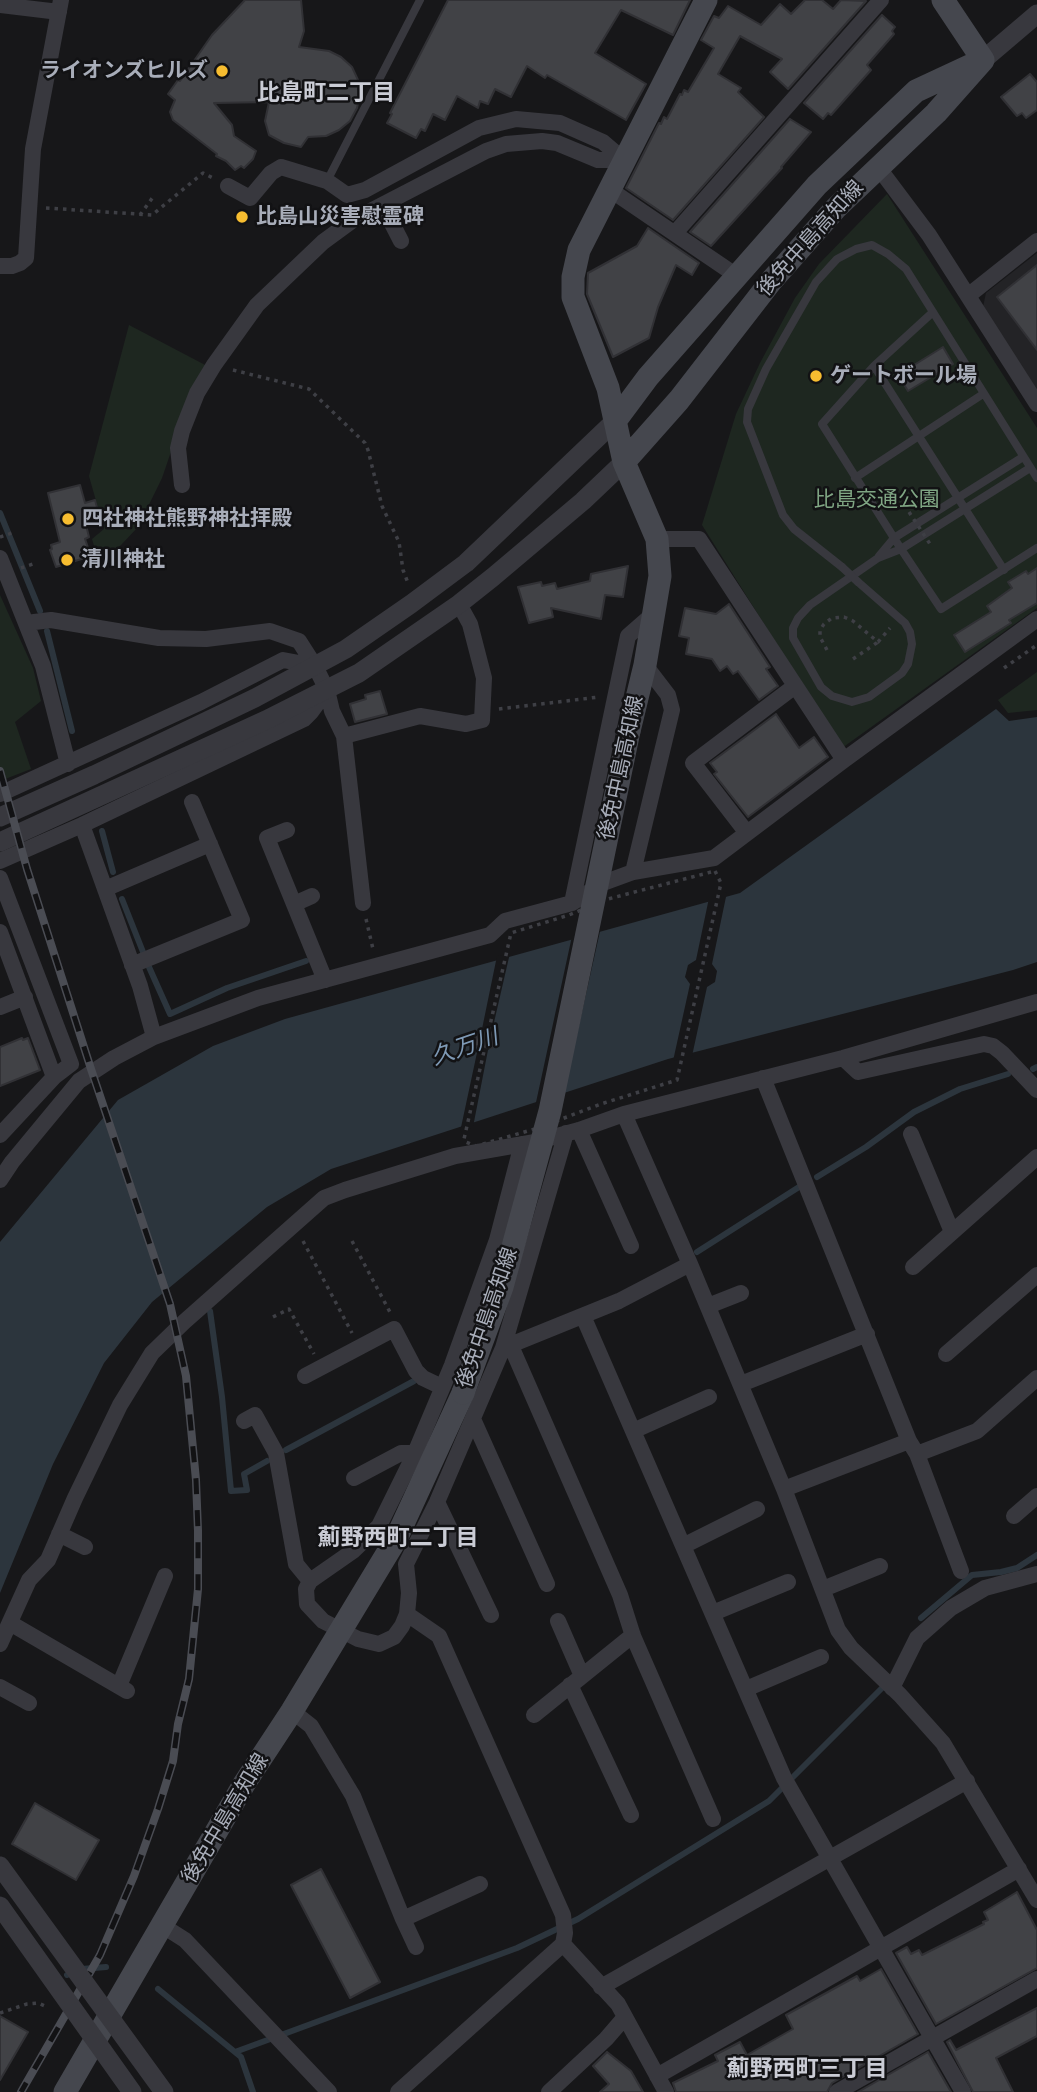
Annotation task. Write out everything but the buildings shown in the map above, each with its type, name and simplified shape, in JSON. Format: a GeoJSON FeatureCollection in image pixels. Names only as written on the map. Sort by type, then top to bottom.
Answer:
{"type":"FeatureCollection","features":[{"type":"Feature","properties":{"kind":"main road","name":"後免中島高知線"},"geometry":{"type":"LineString","coordinates":[[65,2092],[244,1784],[292,1711],[396,1539],[453,1390],[502,1287],[550,1111],[645,665],[660,576],[657,539],[624,461],[608,388],[573,297],[573,277],[579,250],[706,0]]}},
{"type":"Feature","properties":{"kind":"main road"},"geometry":{"type":"LineString","coordinates":[[943,0],[984,60]]}},
{"type":"Feature","properties":{"kind":"main road","name":"後免中島高知線"},"geometry":{"type":"LineString","coordinates":[[624,461],[679,400],[772,280],[835,209],[936,113],[984,60]]}},
{"type":"Feature","properties":{"kind":"main road","name":"後免中島高知線"},"geometry":{"type":"LineString","coordinates":[[616,420],[648,377],[817,186],[916,91],[984,60]]}},
{"type":"Feature","properties":{"kind":"street"},"geometry":{"type":"LineString","coordinates":[[675,233],[881,0]]}},
{"type":"Feature","properties":{"kind":"street"},"geometry":{"type":"LineString","coordinates":[[0,5],[60,6],[33,149],[26,258],[12,266],[0,266]]}},
{"type":"Feature","properties":{"kind":"street"},"geometry":{"type":"LineString","coordinates":[[984,60],[1037,13]]}},
{"type":"Feature","properties":{"kind":"street"},"geometry":{"type":"LineString","coordinates":[[229,186],[250,198],[271,173],[281,167],[327,181],[347,195],[366,190],[479,128],[516,119],[560,122],[603,142],[624,160]]}},
{"type":"Feature","properties":{"kind":"street"},"geometry":{"type":"LineString","coordinates":[[182,485],[178,448],[197,393],[257,305],[323,242],[353,220],[486,151],[506,144],[549,142],[598,160],[624,160]]}},
{"type":"Feature","properties":{"kind":"street"},"geometry":{"type":"LineString","coordinates":[[878,167],[929,235],[1037,404]]}},
{"type":"Feature","properties":{"kind":"street"},"geometry":{"type":"LineString","coordinates":[[609,189],[737,275]]}},
{"type":"Feature","properties":{"kind":"street"},"geometry":{"type":"LineString","coordinates":[[383,206],[401,241]]}},
{"type":"Feature","properties":{"kind":"street"},"geometry":{"type":"LineString","coordinates":[[969,295],[1037,241]]}},
{"type":"Feature","properties":{"kind":"street"},"geometry":{"type":"LineString","coordinates":[[0,817],[254,698],[346,649],[466,562],[616,420]]}},
{"type":"Feature","properties":{"kind":"street"},"geometry":{"type":"LineString","coordinates":[[0,842],[359,673],[459,604],[556,524],[624,461]]}},
{"type":"Feature","properties":{"kind":"street"},"geometry":{"type":"LineString","coordinates":[[657,539],[699,539],[844,760]]}},
{"type":"Feature","properties":{"kind":"street"},"geometry":{"type":"LineString","coordinates":[[0,558],[43,666],[68,764]]}},
{"type":"Feature","properties":{"kind":"street"},"geometry":{"type":"LineString","coordinates":[[344,736],[420,716],[466,724],[482,719],[484,678],[470,624],[459,604]]}},
{"type":"Feature","properties":{"kind":"street"},"geometry":{"type":"LineString","coordinates":[[570,909],[628,636],[652,615]]}},
{"type":"Feature","properties":{"kind":"street"},"geometry":{"type":"LineString","coordinates":[[26,623],[51,620],[159,638],[206,639],[270,631],[299,641],[327,690],[332,711],[344,736],[363,903]]}},
{"type":"Feature","properties":{"kind":"street"},"geometry":{"type":"LineString","coordinates":[[0,1180],[79,1081],[114,1058],[154,1037],[258,998],[490,935],[505,921],[570,909],[603,883],[633,872],[714,858],[1037,620]]}},
{"type":"Feature","properties":{"kind":"street"},"geometry":{"type":"LineString","coordinates":[[0,794],[201,702],[283,660],[315,666]]}},
{"type":"Feature","properties":{"kind":"street"},"geometry":{"type":"LineString","coordinates":[[633,872],[672,710],[668,695],[645,665]]}},
{"type":"Feature","properties":{"kind":"street"},"geometry":{"type":"LineString","coordinates":[[747,833],[693,764],[795,687]]}},
{"type":"Feature","properties":{"kind":"street"},"geometry":{"type":"LineString","coordinates":[[0,861],[304,719],[327,690]]}},
{"type":"Feature","properties":{"kind":"street"},"geometry":{"type":"LineString","coordinates":[[132,965],[242,920],[192,802]]}},
{"type":"Feature","properties":{"kind":"street"},"geometry":{"type":"LineString","coordinates":[[82,825],[132,965],[154,1037]]}},
{"type":"Feature","properties":{"kind":"street"},"geometry":{"type":"LineString","coordinates":[[287,830],[267,838],[325,980]]}},
{"type":"Feature","properties":{"kind":"street"},"geometry":{"type":"LineString","coordinates":[[105,889],[210,844]]}},
{"type":"Feature","properties":{"kind":"street"},"geometry":{"type":"LineString","coordinates":[[0,878],[71,1064],[54,1077],[0,1135]]}},
{"type":"Feature","properties":{"kind":"street"},"geometry":{"type":"LineString","coordinates":[[294,904],[312,896]]}},
{"type":"Feature","properties":{"kind":"street"},"geometry":{"type":"LineString","coordinates":[[0,932],[54,1077]]}},
{"type":"Feature","properties":{"kind":"street"},"geometry":{"type":"LineString","coordinates":[[0,1007],[25,996]]}},
{"type":"Feature","properties":{"kind":"street"},"geometry":{"type":"LineString","coordinates":[[0,1644],[29,1580],[48,1560],[120,1405],[152,1353],[324,1198],[455,1156],[573,1131],[624,1114],[843,1058],[1037,1002]]}},
{"type":"Feature","properties":{"kind":"street"},"geometry":{"type":"LineString","coordinates":[[843,1058],[858,1072],[984,1044],[993,1046],[1002,1053],[1037,1090]]}},
{"type":"Feature","properties":{"kind":"street"},"geometry":{"type":"LineString","coordinates":[[763,1078],[961,1572]]}},
{"type":"Feature","properties":{"kind":"street"},"geometry":{"type":"LineString","coordinates":[[624,1114],[785,1489],[838,1630],[851,1648],[943,1743],[1037,1900]]}},
{"type":"Feature","properties":{"kind":"street"},"geometry":{"type":"LineString","coordinates":[[532,1138],[452,1365],[453,1390],[415,1454],[379,1526],[353,1551],[310,1581],[306,1588],[307,1604],[323,1621],[366,1641],[379,1644],[394,1637],[407,1614],[409,1593],[406,1564],[438,1502],[507,1347],[573,1131]]}},
{"type":"Feature","properties":{"kind":"street"},"geometry":{"type":"LineString","coordinates":[[573,1131],[631,1246]]}},
{"type":"Feature","properties":{"kind":"street"},"geometry":{"type":"LineString","coordinates":[[911,1134],[952,1233]]}},
{"type":"Feature","properties":{"kind":"street"},"geometry":{"type":"LineString","coordinates":[[913,1267],[1037,1157]]}},
{"type":"Feature","properties":{"kind":"street"},"geometry":{"type":"LineString","coordinates":[[507,1347],[636,1292],[690,1264]]}},
{"type":"Feature","properties":{"kind":"street"},"geometry":{"type":"LineString","coordinates":[[946,1354],[1037,1275]]}},
{"type":"Feature","properties":{"kind":"street"},"geometry":{"type":"LineString","coordinates":[[708,1306],[741,1293]]}},
{"type":"Feature","properties":{"kind":"street"},"geometry":{"type":"LineString","coordinates":[[583,1316],[784,1778],[963,2092]]}},
{"type":"Feature","properties":{"kind":"street"},"geometry":{"type":"LineString","coordinates":[[305,1376],[394,1329],[416,1371],[423,1378],[453,1390]]}},
{"type":"Feature","properties":{"kind":"street"},"geometry":{"type":"LineString","coordinates":[[741,1384],[867,1334]]}},
{"type":"Feature","properties":{"kind":"street"},"geometry":{"type":"LineString","coordinates":[[507,1347],[620,1595],[632,1635],[713,1819]]}},
{"type":"Feature","properties":{"kind":"street"},"geometry":{"type":"LineString","coordinates":[[785,1489],[913,1448],[977,1431],[1036,1380]]}},
{"type":"Feature","properties":{"kind":"street"},"geometry":{"type":"LineString","coordinates":[[633,1431],[709,1397]]}},
{"type":"Feature","properties":{"kind":"street"},"geometry":{"type":"LineString","coordinates":[[244,1421],[255,1415],[276,1453],[296,1564],[310,1581]]}},
{"type":"Feature","properties":{"kind":"street"},"geometry":{"type":"LineString","coordinates":[[473,1419],[547,1584]]}},
{"type":"Feature","properties":{"kind":"street"},"geometry":{"type":"LineString","coordinates":[[354,1478],[401,1453],[415,1454]]}},
{"type":"Feature","properties":{"kind":"street"},"geometry":{"type":"LineString","coordinates":[[1014,1516],[1037,1496]]}},
{"type":"Feature","properties":{"kind":"street"},"geometry":{"type":"LineString","coordinates":[[438,1502],[491,1615]]}},
{"type":"Feature","properties":{"kind":"street"},"geometry":{"type":"LineString","coordinates":[[683,1546],[757,1509]]}},
{"type":"Feature","properties":{"kind":"street"},"geometry":{"type":"LineString","coordinates":[[59,1534],[85,1547]]}},
{"type":"Feature","properties":{"kind":"street"},"geometry":{"type":"LineString","coordinates":[[823,1589],[880,1566]]}},
{"type":"Feature","properties":{"kind":"street"},"geometry":{"type":"LineString","coordinates":[[892,1688],[917,1638],[951,1608],[985,1588],[1037,1574]]}},
{"type":"Feature","properties":{"kind":"street"},"geometry":{"type":"LineString","coordinates":[[10,1623],[123,1688],[165,1576]]}},
{"type":"Feature","properties":{"kind":"street"},"geometry":{"type":"LineString","coordinates":[[713,1614],[788,1582]]}},
{"type":"Feature","properties":{"kind":"street"},"geometry":{"type":"LineString","coordinates":[[407,1614],[439,1636],[563,1915],[564,1939],[601,1987],[618,2004],[666,2092]]}},
{"type":"Feature","properties":{"kind":"street"},"geometry":{"type":"LineString","coordinates":[[558,1621],[576,1680],[631,1815]]}},
{"type":"Feature","properties":{"kind":"street"},"geometry":{"type":"LineString","coordinates":[[534,1715],[632,1635]]}},
{"type":"Feature","properties":{"kind":"street"},"geometry":{"type":"LineString","coordinates":[[746,1689],[821,1657]]}},
{"type":"Feature","properties":{"kind":"street"},"geometry":{"type":"LineString","coordinates":[[0,1687],[29,1703]]}},
{"type":"Feature","properties":{"kind":"street"},"geometry":{"type":"LineString","coordinates":[[292,1711],[311,1726],[353,1797],[416,1947]]}},
{"type":"Feature","properties":{"kind":"street"},"geometry":{"type":"LineString","coordinates":[[601,1987],[967,1781]]}},
{"type":"Feature","properties":{"kind":"street"},"geometry":{"type":"LineString","coordinates":[[0,1866],[164,2092]]}},
{"type":"Feature","properties":{"kind":"street"},"geometry":{"type":"LineString","coordinates":[[657,2076],[1019,1870]]}},
{"type":"Feature","properties":{"kind":"street"},"geometry":{"type":"LineString","coordinates":[[403,1919],[480,1884]]}},
{"type":"Feature","properties":{"kind":"street"},"geometry":{"type":"LineString","coordinates":[[0,1906],[132,2092]]}},
{"type":"Feature","properties":{"kind":"street"},"geometry":{"type":"LineString","coordinates":[[163,1926],[185,1940],[329,2092]]}},
{"type":"Feature","properties":{"kind":"street"},"geometry":{"type":"LineString","coordinates":[[398,2092],[564,1939]]}},
{"type":"Feature","properties":{"kind":"street"},"geometry":{"type":"LineString","coordinates":[[837,2092],[1037,1979]]}},
{"type":"Feature","properties":{"kind":"street"},"geometry":{"type":"LineString","coordinates":[[549,2092],[606,2039],[625,2017]]}},
{"type":"Feature","properties":{"kind":"lane"},"geometry":{"type":"LineString","coordinates":[[327,181],[420,0]]}},
{"type":"Feature","properties":{"kind":"lane"},"geometry":{"type":"LineString","coordinates":[[1023,457],[894,538],[877,558],[810,605],[798,618],[793,628],[793,638],[821,687],[832,696],[852,702],[869,697],[902,673],[908,664],[912,644],[910,632],[895,613],[859,582],[842,567],[794,529],[783,515],[747,422],[748,409],[766,369],[816,282],[837,259],[856,249],[872,246],[888,254],[906,270],[1037,478]]}},
{"type":"Feature","properties":{"kind":"lane"},"geometry":{"type":"LineString","coordinates":[[933,312],[874,366],[822,424],[901,550],[942,609],[1037,548]]}},
{"type":"Feature","properties":{"kind":"lane"},"geometry":{"type":"LineString","coordinates":[[874,366],[1003,570]]}},
{"type":"Feature","properties":{"kind":"lane"},"geometry":{"type":"LineString","coordinates":[[855,478],[983,394]]}},
{"type":"Feature","properties":{"kind":"lane"},"geometry":{"type":"LineString","coordinates":[[877,558],[901,550],[1030,468]]}},
{"type":"Feature","properties":{"kind":"path"},"geometry":{"type":"LineString","coordinates":[[30,207],[152,215],[203,173]]}},
{"type":"Feature","properties":{"kind":"path"},"geometry":{"type":"LineString","coordinates":[[140,215],[153,197]]}},
{"type":"Feature","properties":{"kind":"path"},"geometry":{"type":"LineString","coordinates":[[214,365],[309,389],[365,443],[382,506],[399,542],[403,570],[409,585]]}},
{"type":"Feature","properties":{"kind":"path"},"geometry":{"type":"LineString","coordinates":[[909,512],[932,547]]}},
{"type":"Feature","properties":{"kind":"path"},"geometry":{"type":"LineString","coordinates":[[0,537],[15,532]]}},
{"type":"Feature","properties":{"kind":"path"},"geometry":{"type":"LineString","coordinates":[[827,650],[820,637],[820,630],[832,618],[844,617],[853,621],[878,642]]}},
{"type":"Feature","properties":{"kind":"path"},"geometry":{"type":"LineString","coordinates":[[853,659],[878,642],[894,624]]}},
{"type":"Feature","properties":{"kind":"path"},"geometry":{"type":"LineString","coordinates":[[483,711],[615,695]]}},
{"type":"Feature","properties":{"kind":"path"},"geometry":{"type":"LineString","coordinates":[[570,909],[715,871],[721,883],[679,1075]]}},
{"type":"Feature","properties":{"kind":"path"},"geometry":{"type":"LineString","coordinates":[[363,903],[373,953]]}},
{"type":"Feature","properties":{"kind":"path"},"geometry":{"type":"LineString","coordinates":[[473,1145],[464,1139],[511,933]]}},
{"type":"Feature","properties":{"kind":"path"},"geometry":{"type":"LineString","coordinates":[[303,1240],[360,1347]]}},
{"type":"Feature","properties":{"kind":"path"},"geometry":{"type":"LineString","coordinates":[[352,1241],[394,1321],[394,1329]]}},
{"type":"Feature","properties":{"kind":"path"},"geometry":{"type":"LineString","coordinates":[[273,1317],[289,1308],[321,1368]]}},
{"type":"Feature","properties":{"kind":"path"},"geometry":{"type":"LineString","coordinates":[[0,2013],[27,2004],[38,2003],[47,2007]]}},
{"type":"Feature","properties":{"kind":"shaded area"},"geometry":{"type":"Polygon","coordinates":[[[1037,253],[1037,391],[983,307],[986,293],[1037,253]]]}},
{"type":"Feature","properties":{"kind":"green space","name":"比島交通公園"},"geometry":{"type":"Polygon","coordinates":[[[887,194],[1037,428],[1037,608],[842,748],[702,525],[736,414],[795,298],[819,264],[887,194]]]}},
{"type":"Feature","properties":{"kind":"green space"},"geometry":{"type":"Polygon","coordinates":[[[129,325],[207,366],[178,431],[162,478],[138,527],[104,559],[97,556],[92,539],[104,529],[89,476],[129,325]]]}},
{"type":"Feature","properties":{"kind":"green space"},"geometry":{"type":"Polygon","coordinates":[[[0,595],[33,668],[41,701],[15,722],[31,769],[0,781],[0,595]]]}},
{"type":"Feature","properties":{"kind":"green space"},"geometry":{"type":"Polygon","coordinates":[[[1037,672],[1037,710],[1008,713],[998,700],[1037,672]]]}},
{"type":"Feature","properties":{"kind":"water","name":"久万川"},"geometry":{"type":"Polygon","coordinates":[[[996,709],[1009,721],[1037,717],[1037,962],[668,1059],[331,1169],[267,1207],[152,1302],[104,1363],[53,1464],[0,1593],[0,1242],[118,1100],[213,1046],[285,1019],[740,893],[996,709]]]}},
{"type":"Feature","properties":{"kind":"pier"},"geometry":{"type":"Polygon","coordinates":[[[727,892],[712,964],[717,971],[715,982],[707,987],[692,1056],[673,1061],[690,984],[685,977],[688,965],[696,960],[709,898],[727,892]]]}},
{"type":"Feature","properties":{"kind":"pier"},"geometry":{"type":"Polygon","coordinates":[[[601,927],[563,1097],[535,1107],[572,936],[601,927]]]}},
{"type":"Feature","properties":{"kind":"pier"},"geometry":{"type":"Polygon","coordinates":[[[510,953],[492,1031],[496,1037],[495,1046],[488,1050],[473,1127],[460,1132],[478,1048],[474,1041],[476,1033],[482,1029],[497,956],[510,953]]]}},
{"type":"Feature","properties":{"kind":"waterway"},"geometry":{"type":"LineString","coordinates":[[0,513],[40,611]]}},
{"type":"Feature","properties":{"kind":"waterway"},"geometry":{"type":"LineString","coordinates":[[47,631],[72,731]]}},
{"type":"Feature","properties":{"kind":"waterway"},"geometry":{"type":"LineString","coordinates":[[102,831],[113,872]]}},
{"type":"Feature","properties":{"kind":"waterway"},"geometry":{"type":"LineString","coordinates":[[122,899],[143,952]]}},
{"type":"Feature","properties":{"kind":"waterway"},"geometry":{"type":"LineString","coordinates":[[149,967],[170,1014],[227,988],[306,961]]}},
{"type":"Feature","properties":{"kind":"waterway"},"geometry":{"type":"LineString","coordinates":[[1033,1069],[1037,1067]]}},
{"type":"Feature","properties":{"kind":"waterway"},"geometry":{"type":"LineString","coordinates":[[817,1177],[866,1147],[914,1112],[960,1089],[1008,1074]]}},
{"type":"Feature","properties":{"kind":"waterway"},"geometry":{"type":"LineString","coordinates":[[697,1252],[799,1187]]}},
{"type":"Feature","properties":{"kind":"waterway"},"geometry":{"type":"LineString","coordinates":[[210,1311],[231,1491],[247,1490],[244,1474],[267,1461]]}},
{"type":"Feature","properties":{"kind":"waterway"},"geometry":{"type":"LineString","coordinates":[[286,1450],[414,1381]]}},
{"type":"Feature","properties":{"kind":"waterway"},"geometry":{"type":"LineString","coordinates":[[921,1618],[972,1575],[1017,1568],[1037,1555]]}},
{"type":"Feature","properties":{"kind":"waterway"},"geometry":{"type":"LineString","coordinates":[[235,2052],[517,1948],[578,1919],[769,1801],[882,1688]]}},
{"type":"Feature","properties":{"kind":"waterway"},"geometry":{"type":"LineString","coordinates":[[67,1975],[82,1969],[106,1967]]}},
{"type":"Feature","properties":{"kind":"waterway"},"geometry":{"type":"LineString","coordinates":[[158,1989],[241,2057],[253,2092]]}},
{"type":"Feature","properties":{"kind":"railway"},"geometry":{"type":"LineString","coordinates":[[0,771],[27,869],[170,1304],[186,1376],[198,1531],[198,1589],[189,1679],[178,1724],[173,1761],[158,1809],[134,1876],[100,1955],[21,2092]]}},
{"type":"Feature","properties":{"kind":"place","name":"ライオンズヒルズ"},"geometry":{"type":"Point","coordinates":[222,71]}},
{"type":"Feature","properties":{"kind":"place","name":"比島山災害慰霊碑"},"geometry":{"type":"Point","coordinates":[242,217]}},
{"type":"Feature","properties":{"kind":"place","name":"ゲートボール場"},"geometry":{"type":"Point","coordinates":[816,376]}},
{"type":"Feature","properties":{"kind":"place","name":"四社神社熊野神社拝殿"},"geometry":{"type":"Point","coordinates":[68,519]}},
{"type":"Feature","properties":{"kind":"place","name":"清川神社"},"geometry":{"type":"Point","coordinates":[67,560]}},
{"type":"Feature","properties":{"kind":"district","name":"比島町二丁目"},"geometry":{"type":"Point","coordinates":[326,94]}},
{"type":"Feature","properties":{"kind":"district","name":"薊野西町二丁目"},"geometry":{"type":"Point","coordinates":[398,1539]}},
{"type":"Feature","properties":{"kind":"district","name":"薊野西町三丁目"},"geometry":{"type":"Point","coordinates":[807,2070]}}]}
